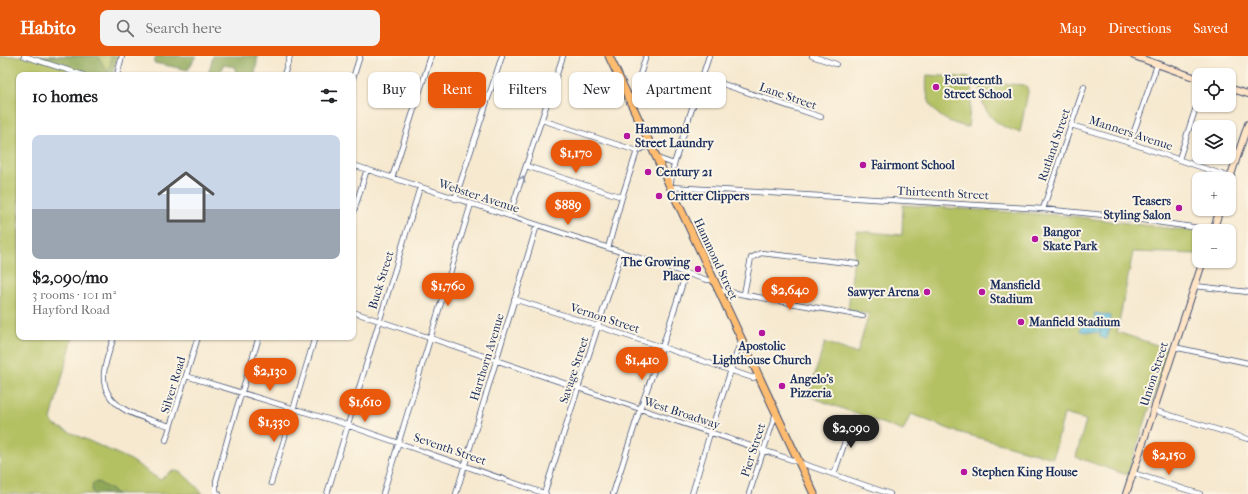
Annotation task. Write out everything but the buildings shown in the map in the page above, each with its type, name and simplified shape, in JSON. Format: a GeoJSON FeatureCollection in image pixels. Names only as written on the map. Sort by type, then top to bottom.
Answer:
{"type":"FeatureCollection","features":[{"type":"Feature","properties":{"kind":"main road","name":"Hammond Street"},"geometry":{"type":"LineString","coordinates":[[609,56],[814,494]]}},
{"type":"Feature","properties":{"kind":"main road"},"geometry":{"type":"LineString","coordinates":[[1134,56],[1192,77]]}},
{"type":"Feature","properties":{"kind":"main road"},"geometry":{"type":"LineString","coordinates":[[1236,90],[1248,94]]}},
{"type":"Feature","properties":{"kind":"main road"},"geometry":{"type":"LineString","coordinates":[[1232,172],[1248,124]]}},
{"type":"Feature","properties":{"kind":"main road","name":"Union Street"},"geometry":{"type":"LineString","coordinates":[[1126,494],[1200,268]]}},
{"type":"Feature","properties":{"kind":"street"},"geometry":{"type":"LineString","coordinates":[[24,56],[74,72]]}},
{"type":"Feature","properties":{"kind":"street"},"geometry":{"type":"LineString","coordinates":[[118,72],[122,56]]}},
{"type":"Feature","properties":{"kind":"street"},"geometry":{"type":"LineString","coordinates":[[285,72],[290,56]]}},
{"type":"Feature","properties":{"kind":"street"},"geometry":{"type":"LineString","coordinates":[[355,72],[360,56]]}},
{"type":"Feature","properties":{"kind":"street"},"geometry":{"type":"LineString","coordinates":[[392,178],[431,56]]}},
{"type":"Feature","properties":{"kind":"street"},"geometry":{"type":"LineString","coordinates":[[455,198],[502,56]]}},
{"type":"Feature","properties":{"kind":"street"},"geometry":{"type":"LineString","coordinates":[[509,216],[563,56]]}},
{"type":"Feature","properties":{"kind":"street"},"geometry":{"type":"LineString","coordinates":[[631,103],[646,56]]}},
{"type":"Feature","properties":{"kind":"street"},"geometry":{"type":"LineString","coordinates":[[704,72],[709,56]]}},
{"type":"Feature","properties":{"kind":"street"},"geometry":{"type":"LineString","coordinates":[[812,56],[836,64]]}},
{"type":"Feature","properties":{"kind":"street"},"geometry":{"type":"LineString","coordinates":[[1130,142],[1157,65]]}},
{"type":"Feature","properties":{"kind":"street","name":"Lane Street"},"geometry":{"type":"LineString","coordinates":[[726,85],[821,117]]}},
{"type":"Feature","properties":{"kind":"street","name":"Rutland Street"},"geometry":{"type":"LineString","coordinates":[[1042,209],[1084,87]]}},
{"type":"Feature","properties":{"kind":"street"},"geometry":{"type":"LineString","coordinates":[[670,187],[674,164],[692,108]]}},
{"type":"Feature","properties":{"kind":"street"},"geometry":{"type":"LineString","coordinates":[[1179,159],[1194,112]]}},
{"type":"Feature","properties":{"kind":"street"},"geometry":{"type":"LineString","coordinates":[[542,120],[637,151],[650,145]]}},
{"type":"Feature","properties":{"kind":"street","name":"Manners Avenue"},"geometry":{"type":"LineString","coordinates":[[1071,125],[1130,142],[1212,172]]}},
{"type":"Feature","properties":{"kind":"street"},"geometry":{"type":"LineString","coordinates":[[608,248],[637,151]]}},
{"type":"Feature","properties":{"kind":"street"},"geometry":{"type":"LineString","coordinates":[[657,158],[674,164]]}},
{"type":"Feature","properties":{"kind":"street","name":"Webster Avenue"},"geometry":{"type":"LineString","coordinates":[[356,166],[707,280],[714,280]]}},
{"type":"Feature","properties":{"kind":"street"},"geometry":{"type":"LineString","coordinates":[[526,166],[622,197]]}},
{"type":"Feature","properties":{"kind":"street"},"geometry":{"type":"LineString","coordinates":[[356,204],[367,169]]}},
{"type":"Feature","properties":{"kind":"street","name":"Buck Street"},"geometry":{"type":"LineString","coordinates":[[326,494],[420,187]]}},
{"type":"Feature","properties":{"kind":"street","name":"Thirteenth Street"},"geometry":{"type":"LineString","coordinates":[[670,187],[1042,209],[1114,216],[1192,228]]}},
{"type":"Feature","properties":{"kind":"street"},"geometry":{"type":"LineString","coordinates":[[383,494],[472,204]]}},
{"type":"Feature","properties":{"kind":"street","name":"Harthorn Avenue"},"geometry":{"type":"LineString","coordinates":[[456,494],[537,225]]}},
{"type":"Feature","properties":{"kind":"street","name":"Savage Street"},"geometry":{"type":"LineString","coordinates":[[545,494],[622,252]]}},
{"type":"Feature","properties":{"kind":"street"},"geometry":{"type":"LineString","coordinates":[[744,294],[751,258],[761,253],[857,264]]}},
{"type":"Feature","properties":{"kind":"street"},"geometry":{"type":"LineString","coordinates":[[613,494],[686,273]]}},
{"type":"Feature","properties":{"kind":"street"},"geometry":{"type":"LineString","coordinates":[[1194,286],[1248,292]]}},
{"type":"Feature","properties":{"kind":"street"},"geometry":{"type":"LineString","coordinates":[[718,290],[863,316]]}},
{"type":"Feature","properties":{"kind":"street","name":"Vernon Street"},"geometry":{"type":"LineString","coordinates":[[514,300],[662,347],[753,378],[758,375]]}},
{"type":"Feature","properties":{"kind":"street","name":"West Broadway"},"geometry":{"type":"LineString","coordinates":[[356,313],[764,450],[890,494]]}},
{"type":"Feature","properties":{"kind":"street"},"geometry":{"type":"LineString","coordinates":[[113,340],[104,374],[108,392],[116,404],[127,412],[170,426]]}},
{"type":"Feature","properties":{"kind":"street","name":"Silver Road"},"geometry":{"type":"LineString","coordinates":[[166,440],[197,340]]}},
{"type":"Feature","properties":{"kind":"street"},"geometry":{"type":"LineString","coordinates":[[218,493],[216,481],[258,340]]}},
{"type":"Feature","properties":{"kind":"street"},"geometry":{"type":"LineString","coordinates":[[271,483],[314,340]]}},
{"type":"Feature","properties":{"kind":"street"},"geometry":{"type":"LineString","coordinates":[[692,494],[710,433],[741,340]]}},
{"type":"Feature","properties":{"kind":"street"},"geometry":{"type":"LineString","coordinates":[[1174,347],[1248,363]]}},
{"type":"Feature","properties":{"kind":"street","name":"Seventh Street"},"geometry":{"type":"LineString","coordinates":[[186,376],[294,407],[465,465],[545,494]]}},
{"type":"Feature","properties":{"kind":"street"},"geometry":{"type":"LineString","coordinates":[[1153,410],[1248,440]]}},
{"type":"Feature","properties":{"kind":"street","name":"Pier Street"},"geometry":{"type":"LineString","coordinates":[[749,494],[776,413]]}},
{"type":"Feature","properties":{"kind":"street"},"geometry":{"type":"LineString","coordinates":[[834,474],[853,418]]}},
{"type":"Feature","properties":{"kind":"street"},"geometry":{"type":"LineString","coordinates":[[1133,473],[1200,494]]}},
{"type":"Feature","properties":{"kind":"green space"},"geometry":{"type":"Polygon","coordinates":[[[0,56],[118,56],[113,72],[16,72],[16,340],[72,340],[51,419],[54,425],[131,460],[160,480],[171,471],[180,472],[203,494],[0,494],[0,56]]]}},
{"type":"Feature","properties":{"kind":"green space"},"geometry":{"type":"Polygon","coordinates":[[[38,56],[98,56],[107,72],[81,72],[37,59],[38,56]]]}},
{"type":"Feature","properties":{"kind":"green space"},"geometry":{"type":"Polygon","coordinates":[[[110,56],[118,56],[113,72],[108,72],[111,62],[110,56]]]}},
{"type":"Feature","properties":{"kind":"green space"},"geometry":{"type":"Polygon","coordinates":[[[156,56],[196,56],[188,70],[154,63],[156,56]]]}},
{"type":"Feature","properties":{"kind":"green space"},"geometry":{"type":"Polygon","coordinates":[[[213,56],[258,56],[255,72],[236,72],[235,67],[223,65],[221,72],[209,72],[213,56]]]}},
{"type":"Feature","properties":{"kind":"green space"},"geometry":{"type":"Polygon","coordinates":[[[927,75],[972,78],[973,83],[968,127],[948,121],[935,111],[930,104],[928,96],[926,86],[927,75]]]}},
{"type":"Feature","properties":{"kind":"green space"},"geometry":{"type":"Polygon","coordinates":[[[982,82],[1024,85],[1027,87],[1028,92],[1020,132],[1003,126],[990,115],[982,100],[982,82]]]}},
{"type":"Feature","properties":{"kind":"green space"},"geometry":{"type":"Polygon","coordinates":[[[903,205],[1070,216],[1192,231],[1192,254],[1133,252],[1117,332],[1169,349],[1128,474],[1124,474],[1076,457],[1086,420],[1064,414],[1053,458],[954,431],[911,414],[903,431],[808,396],[825,342],[857,354],[869,314],[848,310],[857,231],[902,235],[903,205]]]}},
{"type":"Feature","properties":{"kind":"green space"},"geometry":{"type":"Polygon","coordinates":[[[98,482],[118,494],[94,494],[92,490],[93,483],[98,482]]]}},
{"type":"Feature","properties":{"kind":"water"},"geometry":{"type":"Polygon","coordinates":[[[1095,313],[1111,316],[1110,324],[1112,325],[1111,329],[1109,329],[1107,339],[1100,337],[1101,327],[1100,333],[1080,331],[1082,323],[1094,322],[1095,313]]]}},
{"type":"Feature","properties":{"kind":"place","name":"Fourteenth Street School"},"geometry":{"type":"Point","coordinates":[936,87]}},
{"type":"Feature","properties":{"kind":"place","name":"Hammond Street Laundry"},"geometry":{"type":"Point","coordinates":[627,136]}},
{"type":"Feature","properties":{"kind":"place","name":"Fairmont School"},"geometry":{"type":"Point","coordinates":[863,165]}},
{"type":"Feature","properties":{"kind":"place","name":"Century 21"},"geometry":{"type":"Point","coordinates":[648,172]}},
{"type":"Feature","properties":{"kind":"place","name":"Critter Clippers"},"geometry":{"type":"Point","coordinates":[659,196]}},
{"type":"Feature","properties":{"kind":"place","name":"Teasers Styling Salon"},"geometry":{"type":"Point","coordinates":[1179,208]}},
{"type":"Feature","properties":{"kind":"place","name":"Bangor Skate Park"},"geometry":{"type":"Point","coordinates":[1035,239]}},
{"type":"Feature","properties":{"kind":"place","name":"The Growing Place"},"geometry":{"type":"Point","coordinates":[698,269]}},
{"type":"Feature","properties":{"kind":"place","name":"Sawyer Arena"},"geometry":{"type":"Point","coordinates":[927,292]}},
{"type":"Feature","properties":{"kind":"place","name":"Mansfield Stadium"},"geometry":{"type":"Point","coordinates":[982,292]}},
{"type":"Feature","properties":{"kind":"place","name":"Manfield Stadium"},"geometry":{"type":"Point","coordinates":[1021,322]}},
{"type":"Feature","properties":{"kind":"place","name":"Apostolic Lighthouse Church"},"geometry":{"type":"Point","coordinates":[762,333]}},
{"type":"Feature","properties":{"kind":"place","name":"Angelo's Pizzeria"},"geometry":{"type":"Point","coordinates":[782,386]}},
{"type":"Feature","properties":{"kind":"place","name":"Stephen King House"},"geometry":{"type":"Point","coordinates":[964,472]}}]}
